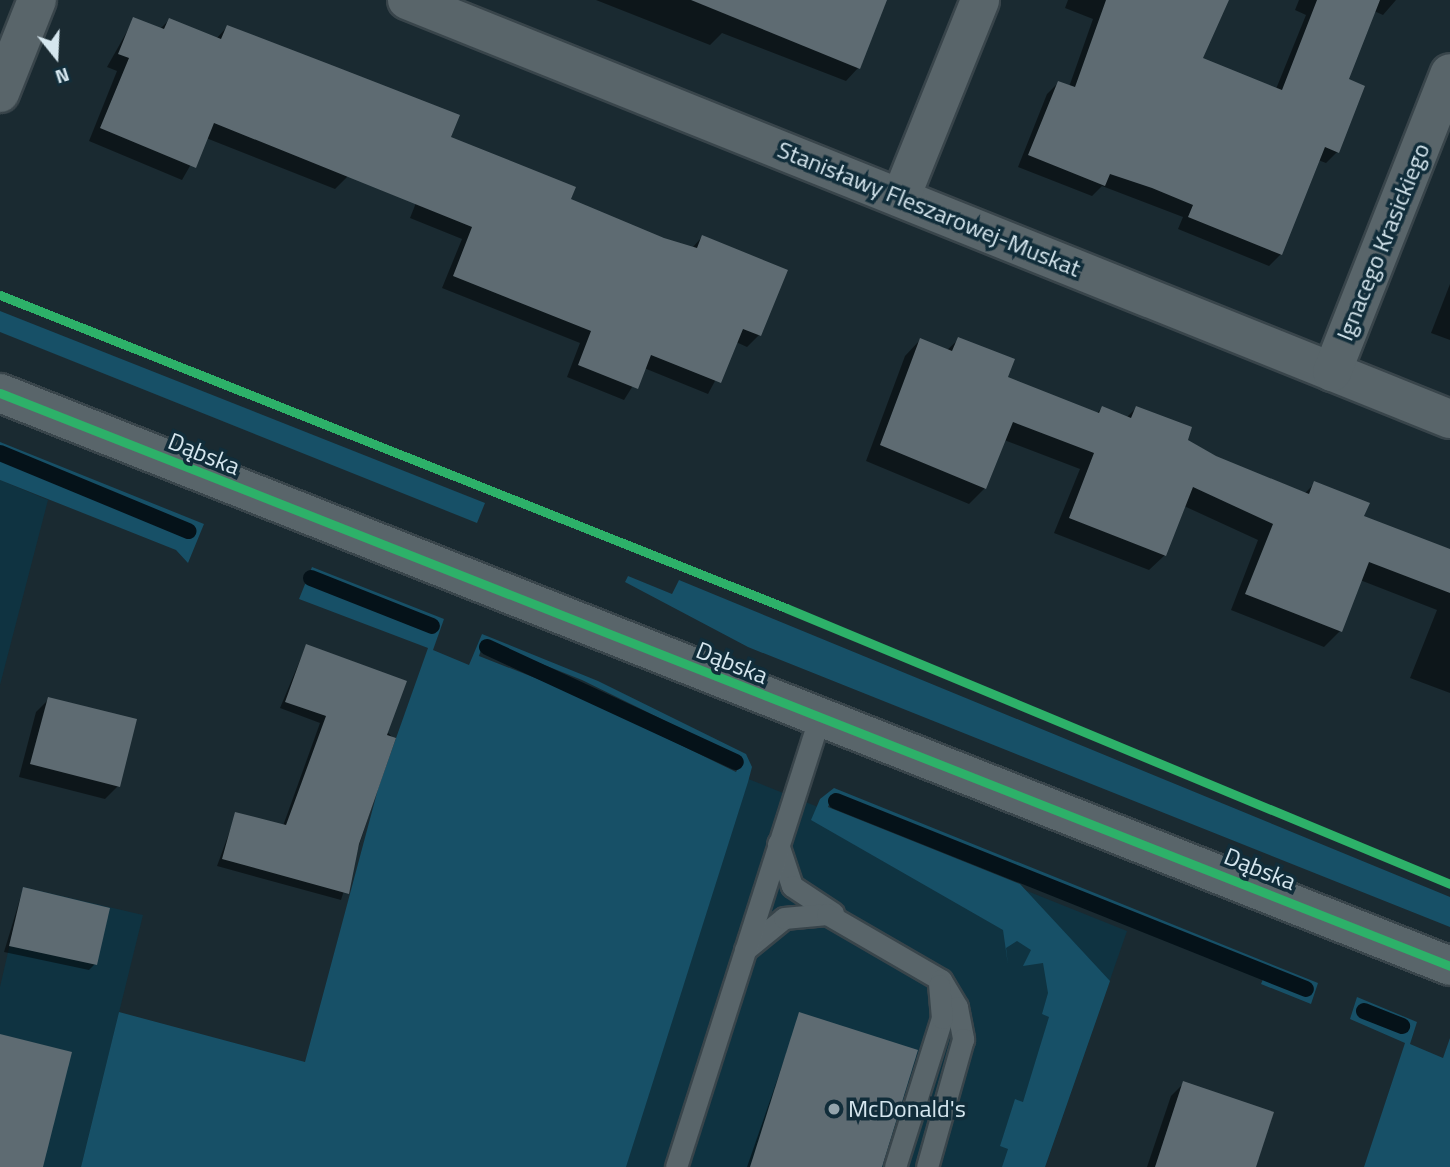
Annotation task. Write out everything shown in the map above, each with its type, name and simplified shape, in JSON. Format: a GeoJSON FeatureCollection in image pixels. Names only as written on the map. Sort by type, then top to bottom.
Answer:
{"type":"FeatureCollection","features":[{"type":"Feature","properties":{"kind":"street"},"geometry":{"type":"LineString","coordinates":[[0,93],[37,0]]}},
{"type":"Feature","properties":{"kind":"street","name":"Stanisławy Fleszarowej-Muskat"},"geometry":{"type":"LineString","coordinates":[[407,0],[1450,419]]}},
{"type":"Feature","properties":{"kind":"street"},"geometry":{"type":"LineString","coordinates":[[901,197],[980,0]]}},
{"type":"Feature","properties":{"kind":"street","name":"Ignacego Krasickiego"},"geometry":{"type":"LineString","coordinates":[[1332,372],[1450,73]]}},
{"type":"Feature","properties":{"kind":"street","name":"Dąbska"},"geometry":{"type":"LineString","coordinates":[[0,393],[1450,966]]}},
{"type":"Feature","properties":{"kind":"lane"},"geometry":{"type":"LineString","coordinates":[[676,1167],[736,967],[819,718]]}},
{"type":"Feature","properties":{"kind":"lane"},"geometry":{"type":"LineString","coordinates":[[780,832],[778,858],[786,878],[852,924],[926,968],[950,992],[963,1039],[927,1167]]}},
{"type":"Feature","properties":{"kind":"lane"},"geometry":{"type":"LineString","coordinates":[[736,967],[749,943],[784,918],[806,913],[852,924]]}},
{"type":"Feature","properties":{"kind":"lane"},"geometry":{"type":"LineString","coordinates":[[895,1167],[944,1005],[926,968]]}},
{"type":"Feature","properties":{"kind":"shaded area"},"geometry":{"type":"Polygon","coordinates":[[[0,311],[485,503],[477,523],[0,332],[0,311]]]}},
{"type":"Feature","properties":{"kind":"shaded area"},"geometry":{"type":"Polygon","coordinates":[[[0,442],[204,524],[188,563],[176,550],[0,480],[0,442]]]}},
{"type":"Feature","properties":{"kind":"shaded area"},"geometry":{"type":"Polygon","coordinates":[[[0,480],[48,500],[0,685],[0,480]]]}},
{"type":"Feature","properties":{"kind":"shaded area"},"geometry":{"type":"Polygon","coordinates":[[[312,567],[444,619],[433,650],[469,665],[482,634],[598,681],[746,754],[752,767],[748,782],[626,1167],[81,1167],[119,1012],[305,1062],[378,789],[428,648],[299,599],[312,567]],[[484,641],[479,656],[576,694],[736,772],[743,759],[582,680],[484,641]]]}},
{"type":"Feature","properties":{"kind":"shaded area"},"geometry":{"type":"Polygon","coordinates":[[[628,576],[672,594],[679,580],[1450,897],[1450,927],[748,647],[625,582],[628,576]]]}},
{"type":"Feature","properties":{"kind":"shaded area"},"geometry":{"type":"Polygon","coordinates":[[[746,778],[1127,931],[1045,1167],[622,1167],[746,778]]]}},
{"type":"Feature","properties":{"kind":"shaded area"},"geometry":{"type":"Polygon","coordinates":[[[834,788],[1318,983],[1311,1004],[1261,984],[1268,967],[834,793],[828,807],[1020,884],[1110,981],[1045,1167],[1002,1167],[1008,1149],[1000,1146],[1015,1099],[1023,1102],[1049,1017],[1042,1014],[1048,993],[1043,963],[1023,966],[1031,950],[1017,941],[1006,948],[1008,965],[1003,930],[811,820],[820,799],[834,788]]]}},
{"type":"Feature","properties":{"kind":"shaded area"},"geometry":{"type":"Polygon","coordinates":[[[23,887],[143,915],[81,1167],[0,1167],[0,987],[23,887]]]}},
{"type":"Feature","properties":{"kind":"shaded area"},"geometry":{"type":"Polygon","coordinates":[[[1357,997],[1417,1022],[1410,1044],[1443,1058],[1450,1038],[1450,1167],[1364,1167],[1405,1043],[1350,1019],[1357,997]]]}},
{"type":"Feature","properties":{"kind":"building"},"geometry":{"type":"Polygon","coordinates":[[[691,0],[887,0],[860,69],[691,0]]]}},
{"type":"Feature","properties":{"kind":"building"},"geometry":{"type":"Polygon","coordinates":[[[1106,0],[1229,0],[1203,58],[1282,90],[1317,0],[1380,0],[1349,79],[1365,86],[1339,153],[1325,147],[1282,255],[1188,217],[1193,205],[1152,188],[1110,174],[1105,186],[1028,155],[1058,81],[1075,87],[1106,0]]]}},
{"type":"Feature","properties":{"kind":"building"},"geometry":{"type":"Polygon","coordinates":[[[133,17],[164,29],[169,18],[221,39],[227,25],[334,66],[460,115],[451,137],[576,187],[571,199],[664,238],[697,248],[702,235],[788,270],[761,336],[743,329],[721,383],[651,355],[638,389],[578,365],[591,331],[453,276],[472,227],[214,123],[196,168],[100,128],[129,58],[118,54],[133,17]]]}},
{"type":"Feature","properties":{"kind":"building"},"geometry":{"type":"Polygon","coordinates":[[[958,337],[1015,359],[1008,377],[1099,413],[1102,406],[1131,418],[1136,406],[1192,427],[1188,440],[1216,456],[1309,494],[1314,481],[1370,503],[1364,516],[1450,549],[1450,593],[1369,562],[1342,632],[1245,594],[1273,524],[1193,487],[1166,556],[1069,518],[1094,453],[1013,422],[986,489],[880,445],[920,338],[952,351],[958,337]]]}},
{"type":"Feature","properties":{"kind":"building"},"geometry":{"type":"Polygon","coordinates":[[[306,644],[407,681],[387,735],[396,738],[359,844],[349,894],[222,859],[235,812],[286,825],[326,716],[285,702],[306,644]]]}},
{"type":"Feature","properties":{"kind":"building"},"geometry":{"type":"Polygon","coordinates":[[[48,697],[137,719],[120,787],[30,764],[48,697]]]}},
{"type":"Feature","properties":{"kind":"building"},"geometry":{"type":"Polygon","coordinates":[[[23,887],[110,908],[97,965],[9,946],[23,887]]]}},
{"type":"Feature","properties":{"kind":"building","name":"McDonald's"},"geometry":{"type":"Polygon","coordinates":[[[799,1012],[918,1050],[882,1167],[750,1167],[799,1012]]]}},
{"type":"Feature","properties":{"kind":"building"},"geometry":{"type":"Polygon","coordinates":[[[0,1034],[72,1052],[43,1167],[0,1167],[0,1034]]]}},
{"type":"Feature","properties":{"kind":"building"},"geometry":{"type":"Polygon","coordinates":[[[1183,1081],[1274,1112],[1256,1167],[1155,1167],[1183,1081]]]}},
{"type":"Feature","properties":{"kind":"waterway"},"geometry":{"type":"LineString","coordinates":[[0,453],[188,531]]}},
{"type":"Feature","properties":{"kind":"waterway"},"geometry":{"type":"LineString","coordinates":[[311,578],[432,626]]}},
{"type":"Feature","properties":{"kind":"waterway"},"geometry":{"type":"LineString","coordinates":[[487,647],[736,762]]}},
{"type":"Feature","properties":{"kind":"waterway"},"geometry":{"type":"LineString","coordinates":[[836,801],[1306,989]]}},
{"type":"Feature","properties":{"kind":"waterway"},"geometry":{"type":"LineString","coordinates":[[1364,1011],[1402,1026]]}},
{"type":"Feature","properties":{"kind":"cycle path"},"geometry":{"type":"LineString","coordinates":[[0,295],[786,608],[1450,884]]}},
{"type":"Feature","properties":{"kind":"cycle path"},"geometry":{"type":"LineString","coordinates":[[0,393],[1450,966]]}},
{"type":"Feature","properties":{"kind":"place","name":"McDonald's"},"geometry":{"type":"Point","coordinates":[834,1109]}}]}
